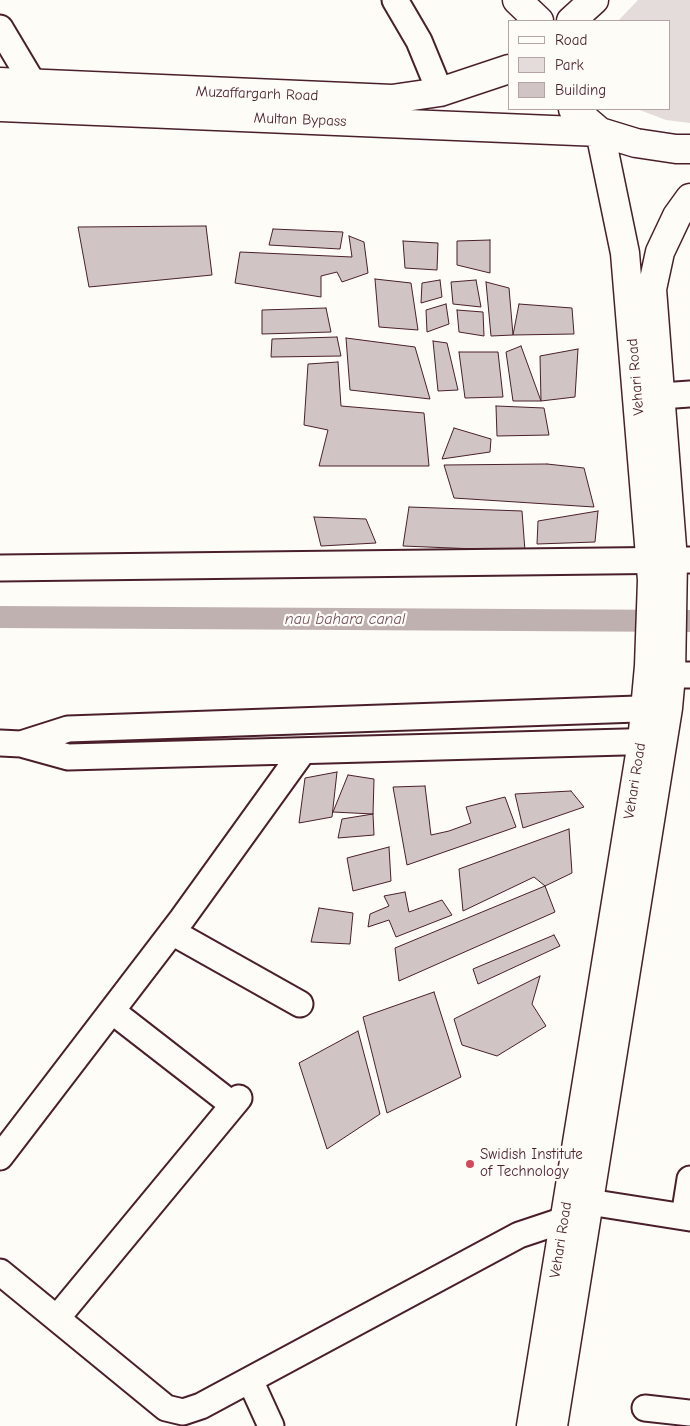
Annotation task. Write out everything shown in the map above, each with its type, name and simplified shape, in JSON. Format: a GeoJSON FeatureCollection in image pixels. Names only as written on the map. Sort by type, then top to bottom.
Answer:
{"type":"FeatureCollection","features":[{"type":"Feature","properties":{"kind":"main road"},"geometry":{"type":"LineString","coordinates":[[517,0],[538,20]]}},
{"type":"Feature","properties":{"kind":"main road"},"geometry":{"type":"LineString","coordinates":[[572,20],[594,0]]}},
{"type":"Feature","properties":{"kind":"main road","name":"Muzaffargarh Road"},"geometry":{"type":"LineString","coordinates":[[0,82],[34,85],[392,99],[440,92],[508,69]]}},
{"type":"Feature","properties":{"kind":"main road","name":"Multan Bypass"},"geometry":{"type":"LineString","coordinates":[[0,107],[600,132]]}},
{"type":"Feature","properties":{"kind":"main road"},"geometry":{"type":"LineString","coordinates":[[573,110],[600,132],[636,143],[676,149],[690,149]]}},
{"type":"Feature","properties":{"kind":"main road","name":"Vehari Road"},"geometry":{"type":"LineString","coordinates":[[600,132],[625,253],[668,568]]}},
{"type":"Feature","properties":{"kind":"main road","name":"Vehari Road"},"geometry":{"type":"LineString","coordinates":[[531,1426],[573,1206],[656,708],[670,671],[661,396],[652,289],[660,252],[677,216],[690,198]]}},
{"type":"Feature","properties":{"kind":"main road","name":"Vehari Road"},"geometry":{"type":"LineString","coordinates":[[553,1426],[573,1206]]}},
{"type":"Feature","properties":{"kind":"street"},"geometry":{"type":"LineString","coordinates":[[395,0],[419,41],[440,92]]}},
{"type":"Feature","properties":{"kind":"street"},"geometry":{"type":"LineString","coordinates":[[0,28],[34,85]]}},
{"type":"Feature","properties":{"kind":"street"},"geometry":{"type":"LineString","coordinates":[[661,396],[690,394]]}},
{"type":"Feature","properties":{"kind":"street"},"geometry":{"type":"LineString","coordinates":[[0,568],[668,568]]}},
{"type":"Feature","properties":{"kind":"street"},"geometry":{"type":"LineString","coordinates":[[10,743],[68,729],[656,708]]}},
{"type":"Feature","properties":{"kind":"street"},"geometry":{"type":"LineString","coordinates":[[492,714],[493,745]]}},
{"type":"Feature","properties":{"kind":"street"},"geometry":{"type":"LineString","coordinates":[[430,716],[430,747]]}},
{"type":"Feature","properties":{"kind":"street"},"geometry":{"type":"LineString","coordinates":[[10,743],[68,757],[652,741]]}},
{"type":"Feature","properties":{"kind":"street"},"geometry":{"type":"LineString","coordinates":[[0,1157],[172,932],[303,750]]}},
{"type":"Feature","properties":{"kind":"street"},"geometry":{"type":"LineString","coordinates":[[172,932],[300,1004]]}},
{"type":"Feature","properties":{"kind":"street"},"geometry":{"type":"LineString","coordinates":[[57,1318],[236,1102],[112,1011]]}},
{"type":"Feature","properties":{"kind":"street"},"geometry":{"type":"LineString","coordinates":[[0,1272],[166,1408],[183,1412],[201,1406],[573,1206],[687,1217],[690,1179]]}},
{"type":"Feature","properties":{"kind":"street"},"geometry":{"type":"LineString","coordinates":[[250,1380],[271,1426]]}},
{"type":"Feature","properties":{"kind":"street"},"geometry":{"type":"LineString","coordinates":[[645,1408],[690,1413]]}},
{"type":"Feature","properties":{"kind":"green space"},"geometry":{"type":"Polygon","coordinates":[[[638,0],[690,0],[690,123],[666,120],[640,110],[670,110],[670,20],[619,20],[638,0]]]}},
{"type":"Feature","properties":{"kind":"building"},"geometry":{"type":"Polygon","coordinates":[[[206,226],[212,275],[89,287],[78,227],[206,226]]]}},
{"type":"Feature","properties":{"kind":"building"},"geometry":{"type":"Polygon","coordinates":[[[273,229],[343,232],[340,249],[269,245],[273,229]]]}},
{"type":"Feature","properties":{"kind":"building"},"geometry":{"type":"Polygon","coordinates":[[[349,236],[364,242],[368,273],[342,282],[337,272],[321,276],[321,297],[235,283],[240,252],[352,257],[349,236]]]}},
{"type":"Feature","properties":{"kind":"building"},"geometry":{"type":"Polygon","coordinates":[[[490,240],[490,273],[457,265],[457,241],[490,240]]]}},
{"type":"Feature","properties":{"kind":"building"},"geometry":{"type":"Polygon","coordinates":[[[403,241],[438,243],[437,270],[405,268],[403,241]]]}},
{"type":"Feature","properties":{"kind":"building"},"geometry":{"type":"Polygon","coordinates":[[[375,279],[411,283],[418,330],[379,327],[375,279]]]}},
{"type":"Feature","properties":{"kind":"building"},"geometry":{"type":"Polygon","coordinates":[[[440,280],[442,297],[421,303],[422,283],[440,280]]]}},
{"type":"Feature","properties":{"kind":"building"},"geometry":{"type":"Polygon","coordinates":[[[476,280],[481,307],[453,304],[451,282],[476,280]]]}},
{"type":"Feature","properties":{"kind":"building"},"geometry":{"type":"Polygon","coordinates":[[[486,282],[509,288],[513,335],[491,336],[486,282]]]}},
{"type":"Feature","properties":{"kind":"building"},"geometry":{"type":"Polygon","coordinates":[[[446,304],[449,324],[427,332],[426,310],[446,304]]]}},
{"type":"Feature","properties":{"kind":"building"},"geometry":{"type":"Polygon","coordinates":[[[519,304],[572,308],[574,334],[513,335],[519,304]]]}},
{"type":"Feature","properties":{"kind":"building"},"geometry":{"type":"Polygon","coordinates":[[[326,308],[331,332],[262,334],[262,310],[326,308]]]}},
{"type":"Feature","properties":{"kind":"building"},"geometry":{"type":"Polygon","coordinates":[[[457,310],[483,312],[484,336],[459,332],[457,310]]]}},
{"type":"Feature","properties":{"kind":"building"},"geometry":{"type":"Polygon","coordinates":[[[337,337],[341,356],[271,357],[272,339],[337,337]]]}},
{"type":"Feature","properties":{"kind":"building"},"geometry":{"type":"Polygon","coordinates":[[[346,338],[415,347],[430,399],[350,390],[346,338]]]}},
{"type":"Feature","properties":{"kind":"building"},"geometry":{"type":"Polygon","coordinates":[[[433,341],[447,343],[458,390],[438,391],[433,341]]]}},
{"type":"Feature","properties":{"kind":"building"},"geometry":{"type":"Polygon","coordinates":[[[521,346],[541,401],[513,401],[506,352],[521,346]]]}},
{"type":"Feature","properties":{"kind":"building"},"geometry":{"type":"Polygon","coordinates":[[[578,349],[575,397],[541,401],[540,356],[578,349]]]}},
{"type":"Feature","properties":{"kind":"building"},"geometry":{"type":"Polygon","coordinates":[[[459,352],[498,352],[503,397],[465,398],[459,352]]]}},
{"type":"Feature","properties":{"kind":"building"},"geometry":{"type":"Polygon","coordinates":[[[338,362],[341,406],[424,413],[429,466],[319,466],[328,430],[304,425],[308,364],[338,362]]]}},
{"type":"Feature","properties":{"kind":"building"},"geometry":{"type":"Polygon","coordinates":[[[496,406],[544,408],[549,435],[497,436],[496,406]]]}},
{"type":"Feature","properties":{"kind":"building"},"geometry":{"type":"Polygon","coordinates":[[[454,428],[491,439],[490,452],[442,459],[454,428]]]}},
{"type":"Feature","properties":{"kind":"building"},"geometry":{"type":"Polygon","coordinates":[[[547,464],[584,468],[594,507],[454,498],[444,465],[547,464]]]}},
{"type":"Feature","properties":{"kind":"building"},"geometry":{"type":"Polygon","coordinates":[[[409,507],[522,511],[525,551],[403,546],[409,507]]]}},
{"type":"Feature","properties":{"kind":"building"},"geometry":{"type":"Polygon","coordinates":[[[598,511],[595,542],[537,544],[538,521],[598,511]]]}},
{"type":"Feature","properties":{"kind":"building"},"geometry":{"type":"Polygon","coordinates":[[[314,517],[366,519],[376,543],[321,546],[314,517]]]}},
{"type":"Feature","properties":{"kind":"building"},"geometry":{"type":"Polygon","coordinates":[[[337,772],[332,817],[299,823],[305,778],[337,772]]]}},
{"type":"Feature","properties":{"kind":"building"},"geometry":{"type":"Polygon","coordinates":[[[348,775],[374,779],[373,814],[333,812],[348,775]]]}},
{"type":"Feature","properties":{"kind":"building"},"geometry":{"type":"Polygon","coordinates":[[[425,786],[431,835],[471,823],[466,807],[505,797],[516,827],[407,865],[393,787],[425,786]]]}},
{"type":"Feature","properties":{"kind":"building"},"geometry":{"type":"Polygon","coordinates":[[[571,791],[584,807],[523,828],[515,794],[571,791]]]}},
{"type":"Feature","properties":{"kind":"building"},"geometry":{"type":"Polygon","coordinates":[[[373,814],[374,835],[338,838],[342,819],[373,814]]]}},
{"type":"Feature","properties":{"kind":"building"},"geometry":{"type":"Polygon","coordinates":[[[569,829],[572,873],[545,886],[534,877],[463,911],[459,869],[569,829]]]}},
{"type":"Feature","properties":{"kind":"building"},"geometry":{"type":"Polygon","coordinates":[[[389,847],[391,881],[353,891],[347,858],[389,847]]]}},
{"type":"Feature","properties":{"kind":"building"},"geometry":{"type":"Polygon","coordinates":[[[545,886],[555,912],[399,981],[395,948],[545,886]]]}},
{"type":"Feature","properties":{"kind":"building"},"geometry":{"type":"Polygon","coordinates":[[[405,892],[409,912],[442,900],[452,915],[396,937],[389,920],[368,927],[370,914],[389,906],[384,896],[405,892]]]}},
{"type":"Feature","properties":{"kind":"building"},"geometry":{"type":"Polygon","coordinates":[[[319,908],[353,913],[350,944],[311,942],[319,908]]]}},
{"type":"Feature","properties":{"kind":"building"},"geometry":{"type":"Polygon","coordinates":[[[554,935],[560,946],[478,984],[473,969],[554,935]]]}},
{"type":"Feature","properties":{"kind":"building"},"geometry":{"type":"Polygon","coordinates":[[[540,976],[532,1004],[546,1026],[497,1056],[462,1045],[454,1019],[540,976]]]}},
{"type":"Feature","properties":{"kind":"building"},"geometry":{"type":"Polygon","coordinates":[[[434,992],[461,1077],[387,1113],[363,1017],[434,992]]]}},
{"type":"Feature","properties":{"kind":"building"},"geometry":{"type":"Polygon","coordinates":[[[358,1031],[380,1114],[327,1149],[299,1063],[358,1031]]]}},
{"type":"Feature","properties":{"kind":"waterway","name":"nau bahara canal"},"geometry":{"type":"LineString","coordinates":[[0,617],[690,621]]}},
{"type":"Feature","properties":{"kind":"place","name":"Swidish Institute of Technology"},"geometry":{"type":"Point","coordinates":[470,1164]}}]}
